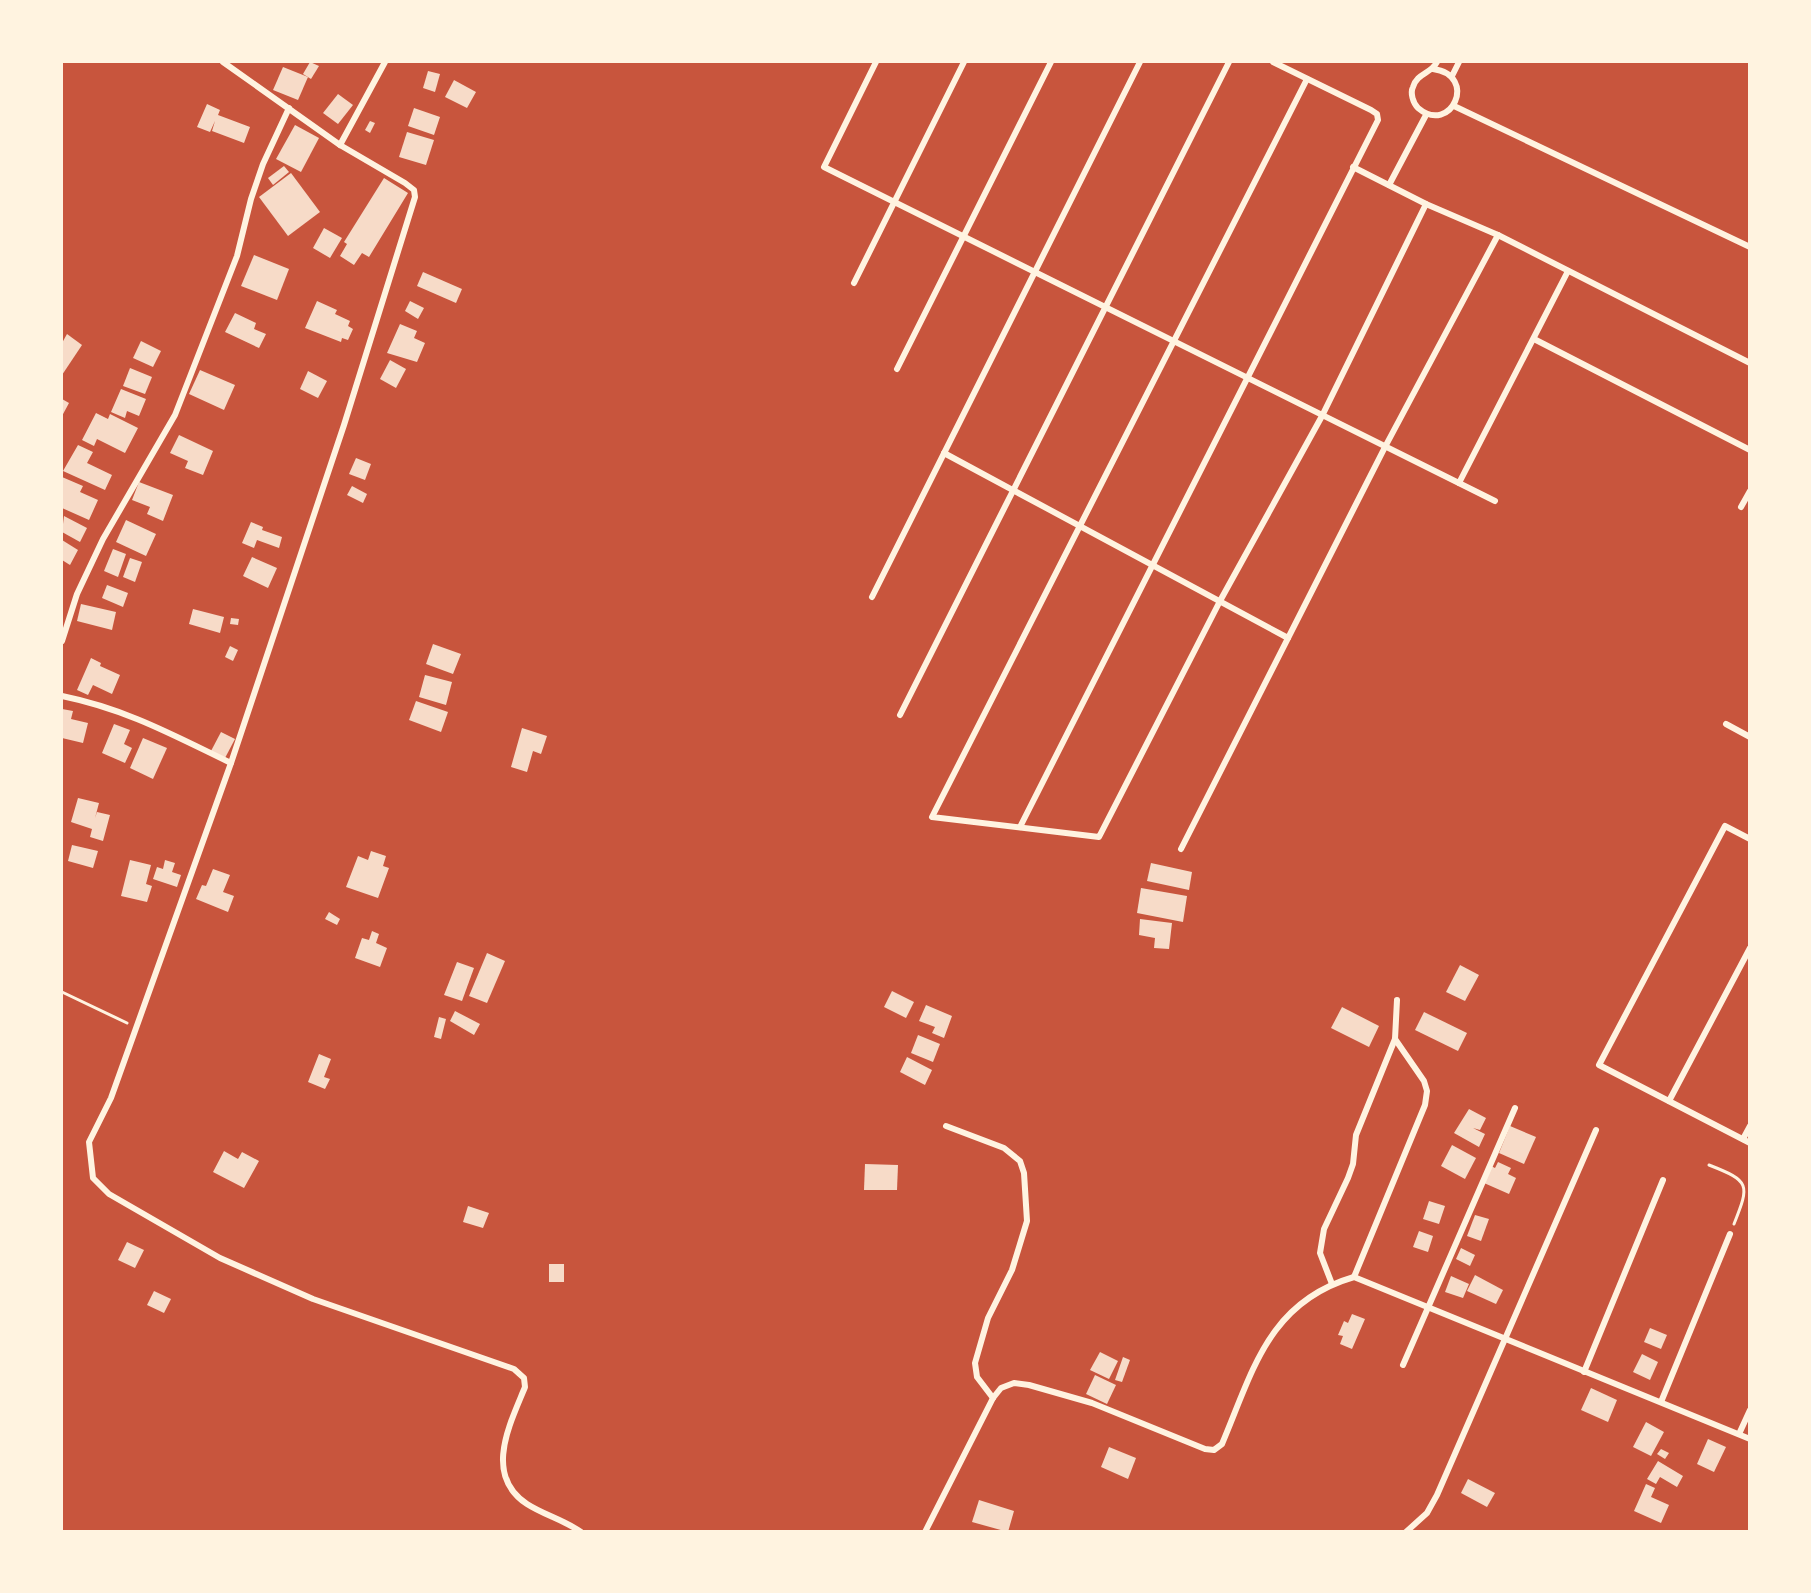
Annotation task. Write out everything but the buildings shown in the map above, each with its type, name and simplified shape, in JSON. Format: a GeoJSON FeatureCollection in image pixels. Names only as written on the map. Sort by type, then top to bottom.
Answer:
{"type":"FeatureCollection","features":[{"type":"Feature","properties":{"kind":"street"},"geometry":{"type":"LineString","coordinates":[[223,62],[340,145],[405,183],[414,190],[415,197],[344,425],[231,763],[111,1098],[89,1142],[93,1178],[109,1194],[220,1258],[313,1299],[514,1369],[524,1378],[525,1387],[503,1441],[503,1469],[508,1484],[524,1502],[580,1532]]}},
{"type":"Feature","properties":{"kind":"street"},"geometry":{"type":"LineString","coordinates":[[340,145],[385,62]]}},
{"type":"Feature","properties":{"kind":"street"},"geometry":{"type":"LineString","coordinates":[[876,62],[824,167],[1495,501]]}},
{"type":"Feature","properties":{"kind":"street"},"geometry":{"type":"LineString","coordinates":[[854,283],[964,62]]}},
{"type":"Feature","properties":{"kind":"street"},"geometry":{"type":"LineString","coordinates":[[897,369],[1051,62]]}},
{"type":"Feature","properties":{"kind":"street"},"geometry":{"type":"LineString","coordinates":[[872,597],[1140,62]]}},
{"type":"Feature","properties":{"kind":"street"},"geometry":{"type":"LineString","coordinates":[[900,715],[1229,62]]}},
{"type":"Feature","properties":{"kind":"street"},"geometry":{"type":"LineString","coordinates":[[1020,827],[1378,120],[1377,114],[1273,62]]}},
{"type":"Feature","properties":{"kind":"street"},"geometry":{"type":"LineString","coordinates":[[1433,69],[1437,62]]}},
{"type":"Feature","properties":{"kind":"street"},"geometry":{"type":"LineString","coordinates":[[1452,76],[1459,62]]}},
{"type":"Feature","properties":{"kind":"street"},"geometry":{"type":"LineString","coordinates":[[1433,69],[1443,70],[1452,76],[1458,90],[1454,106],[1442,115],[1426,115],[1414,104],[1411,89],[1419,75],[1433,69]]}},
{"type":"Feature","properties":{"kind":"street"},"geometry":{"type":"LineString","coordinates":[[1307,79],[932,816],[1099,837],[1220,601],[1322,416],[1426,204]]}},
{"type":"Feature","properties":{"kind":"street"},"geometry":{"type":"LineString","coordinates":[[1454,106],[1749,247]]}},
{"type":"Feature","properties":{"kind":"street"},"geometry":{"type":"LineString","coordinates":[[62,641],[64,624],[76,594],[103,540],[175,415],[237,256],[251,199],[263,164],[289,108]]}},
{"type":"Feature","properties":{"kind":"street"},"geometry":{"type":"LineString","coordinates":[[1389,185],[1426,115]]}},
{"type":"Feature","properties":{"kind":"street"},"geometry":{"type":"LineString","coordinates":[[1353,167],[1426,204],[1498,235],[1749,363]]}},
{"type":"Feature","properties":{"kind":"street"},"geometry":{"type":"LineString","coordinates":[[1181,849],[1385,447],[1498,235]]}},
{"type":"Feature","properties":{"kind":"street"},"geometry":{"type":"LineString","coordinates":[[1459,483],[1568,271]]}},
{"type":"Feature","properties":{"kind":"street"},"geometry":{"type":"LineString","coordinates":[[1534,339],[1749,450]]}},
{"type":"Feature","properties":{"kind":"street"},"geometry":{"type":"LineString","coordinates":[[944,453],[1288,638]]}},
{"type":"Feature","properties":{"kind":"street"},"geometry":{"type":"LineString","coordinates":[[1742,507],[1749,491]]}},
{"type":"Feature","properties":{"kind":"street"},"geometry":{"type":"LineString","coordinates":[[62,696],[101,704],[131,715],[231,763]]}},
{"type":"Feature","properties":{"kind":"street"},"geometry":{"type":"LineString","coordinates":[[1726,724],[1749,737]]}},
{"type":"Feature","properties":{"kind":"street"},"geometry":{"type":"LineString","coordinates":[[1749,839],[1725,826],[1599,1065],[1749,1143]]}},
{"type":"Feature","properties":{"kind":"street"},"geometry":{"type":"LineString","coordinates":[[1669,1101],[1749,948]]}},
{"type":"Feature","properties":{"kind":"street"},"geometry":{"type":"LineString","coordinates":[[1332,1284],[1320,1252],[1322,1236],[1348,1178],[1356,1135],[1395,1038],[1397,1000]]}},
{"type":"Feature","properties":{"kind":"street"},"geometry":{"type":"LineString","coordinates":[[1354,1277],[1425,1105],[1427,1090],[1424,1081],[1395,1038]]}},
{"type":"Feature","properties":{"kind":"street"},"geometry":{"type":"LineString","coordinates":[[1403,1365],[1430,1309],[1515,1108]]}},
{"type":"Feature","properties":{"kind":"street"},"geometry":{"type":"LineString","coordinates":[[946,1125],[1004,1148],[1020,1161],[1024,1173],[1027,1221],[1012,1270],[988,1318],[975,1363],[977,1377],[993,1398]]}},
{"type":"Feature","properties":{"kind":"street"},"geometry":{"type":"LineString","coordinates":[[1743,1139],[1749,1126]]}},
{"type":"Feature","properties":{"kind":"street"},"geometry":{"type":"LineString","coordinates":[[1406,1532],[1427,1513],[1437,1495],[1596,1130]]}},
{"type":"Feature","properties":{"kind":"street"},"geometry":{"type":"LineString","coordinates":[[1584,1372],[1663,1180]]}},
{"type":"Feature","properties":{"kind":"street"},"geometry":{"type":"LineString","coordinates":[[1661,1402],[1730,1234]]}},
{"type":"Feature","properties":{"kind":"street"},"geometry":{"type":"LineString","coordinates":[[925,1532],[993,1398],[1001,1388],[1014,1383],[1029,1385],[1092,1403],[1205,1449],[1214,1450],[1222,1444],[1257,1361],[1272,1334],[1297,1305],[1332,1284],[1354,1277],[1749,1439]]}},
{"type":"Feature","properties":{"kind":"street"},"geometry":{"type":"LineString","coordinates":[[1739,1434],[1749,1410]]}},
{"type":"Feature","properties":{"kind":"path"},"geometry":{"type":"LineString","coordinates":[[62,992],[136,1027]]}},
{"type":"Feature","properties":{"kind":"path"},"geometry":{"type":"LineString","coordinates":[[1709,1165],[1739,1178],[1746,1189],[1730,1234]]}}]}
